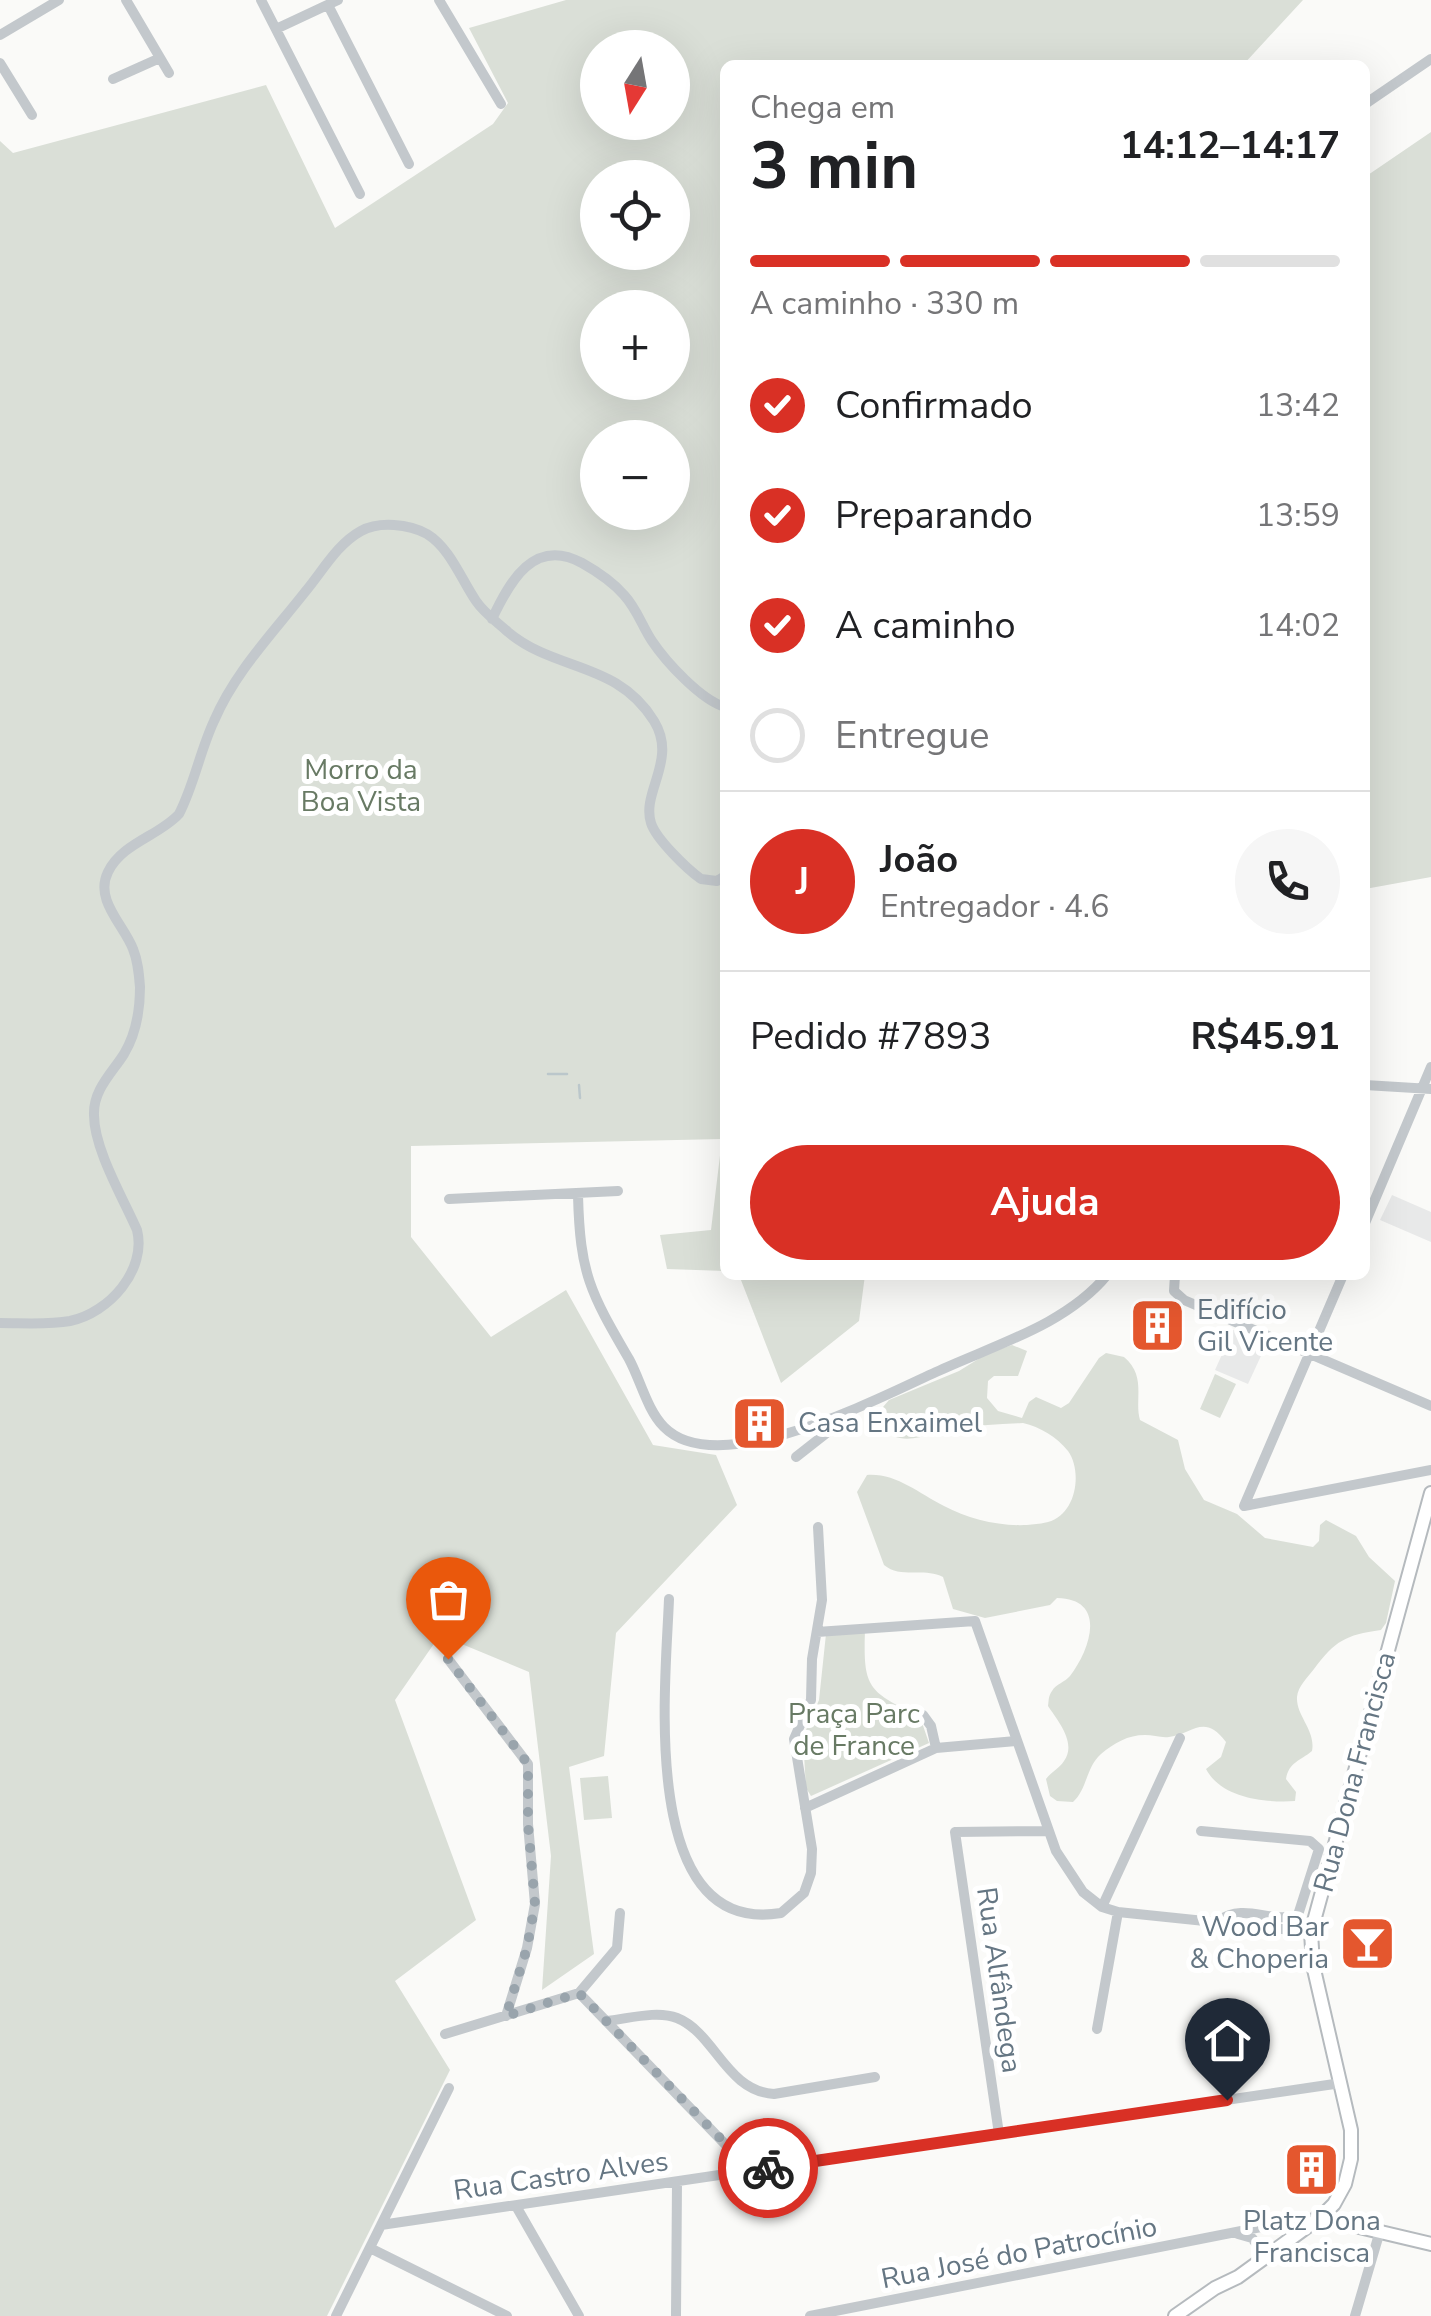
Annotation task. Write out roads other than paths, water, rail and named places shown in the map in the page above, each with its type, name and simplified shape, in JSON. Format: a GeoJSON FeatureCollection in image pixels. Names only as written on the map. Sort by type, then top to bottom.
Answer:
{"type":"FeatureCollection","features":[{"type":"Feature","properties":{"kind":"main road","name":"Rua Dona Francisca"},"geometry":{"type":"LineString","coordinates":[[1349,2170],[1352,2145],[1312,1965],[1310,1932],[1431,1493]]}},
{"type":"Feature","properties":{"kind":"main road"},"geometry":{"type":"LineString","coordinates":[[1174,2316],[1322,2216],[1334,2204],[1349,2170]]}},
{"type":"Feature","properties":{"kind":"main road"},"geometry":{"type":"LineString","coordinates":[[1263,2254],[1329,2200],[1349,2170]]}},
{"type":"Feature","properties":{"kind":"main road"},"geometry":{"type":"LineString","coordinates":[[1307,2218],[1322,2216],[1431,2244]]}},
{"type":"Feature","properties":{"kind":"street"},"geometry":{"type":"LineString","coordinates":[[0,35],[58,0]]}},
{"type":"Feature","properties":{"kind":"street"},"geometry":{"type":"LineString","coordinates":[[126,0],[170,73]]}},
{"type":"Feature","properties":{"kind":"street"},"geometry":{"type":"LineString","coordinates":[[260,0],[360,194]]}},
{"type":"Feature","properties":{"kind":"street"},"geometry":{"type":"LineString","coordinates":[[439,0],[501,104]]}},
{"type":"Feature","properties":{"kind":"street"},"geometry":{"type":"LineString","coordinates":[[276,29],[333,2],[409,164]]}},
{"type":"Feature","properties":{"kind":"street"},"geometry":{"type":"LineString","coordinates":[[113,80],[160,58]]}},
{"type":"Feature","properties":{"kind":"street"},"geometry":{"type":"LineString","coordinates":[[1370,101],[1431,58]]}},
{"type":"Feature","properties":{"kind":"street"},"geometry":{"type":"LineString","coordinates":[[0,63],[32,116]]}},
{"type":"Feature","properties":{"kind":"street"},"geometry":{"type":"LineString","coordinates":[[0,1322],[76,1320],[106,1303],[136,1265],[140,1242],[137,1230],[96,1132],[93,1114],[104,1081],[131,1040],[140,989],[135,953],[109,906],[104,884],[108,871],[128,850],[169,825],[179,814],[213,722],[246,665],[347,541],[372,526],[401,526],[425,533],[446,554],[492,618],[536,652],[602,673],[646,710],[658,728],[662,750],[650,808],[651,824],[701,879],[720,879]]}},
{"type":"Feature","properties":{"kind":"street"},"geometry":{"type":"LineString","coordinates":[[492,618],[512,580],[523,568],[555,554],[570,556],[608,580],[640,615],[652,642],[700,694],[720,704]]}},
{"type":"Feature","properties":{"kind":"street"},"geometry":{"type":"LineString","coordinates":[[1370,1212],[1427,1089],[1431,1067]]}},
{"type":"Feature","properties":{"kind":"street"},"geometry":{"type":"LineString","coordinates":[[1370,1086],[1427,1089]]}},
{"type":"Feature","properties":{"kind":"street"},"geometry":{"type":"LineString","coordinates":[[449,1199],[618,1191]]}},
{"type":"Feature","properties":{"kind":"street"},"geometry":{"type":"LineString","coordinates":[[578,1195],[579,1234],[588,1283],[664,1428],[699,1442],[749,1443],[794,1433],[1076,1306],[1102,1280]]}},
{"type":"Feature","properties":{"kind":"street"},"geometry":{"type":"LineString","coordinates":[[1175,1280],[1174,1291],[1184,1300],[1431,1406]]}},
{"type":"Feature","properties":{"kind":"street"},"geometry":{"type":"LineString","coordinates":[[1341,1280],[1244,1506],[1431,1470]]}},
{"type":"Feature","properties":{"kind":"street"},"geometry":{"type":"LineString","coordinates":[[796,1457],[861,1406]]}},
{"type":"Feature","properties":{"kind":"street"},"geometry":{"type":"LineString","coordinates":[[669,1599],[667,1764],[674,1821],[690,1870],[706,1891],[729,1906],[772,1914],[789,1909],[804,1893],[811,1873],[812,1849],[794,1740],[811,1700],[822,1588],[818,1528]]}},
{"type":"Feature","properties":{"kind":"street"},"geometry":{"type":"LineString","coordinates":[[817,1632],[975,1622],[1048,1831],[1075,1880],[1102,1907],[1118,1912],[1310,1932]]}},
{"type":"Feature","properties":{"kind":"street"},"geometry":{"type":"LineString","coordinates":[[448,1659],[528,1764],[535,1904],[527,1948],[506,2016]]}},
{"type":"Feature","properties":{"kind":"street"},"geometry":{"type":"LineString","coordinates":[[923,1715],[931,1726],[936,1748]]}},
{"type":"Feature","properties":{"kind":"street"},"geometry":{"type":"LineString","coordinates":[[1102,1907],[1180,1738]]}},
{"type":"Feature","properties":{"kind":"street"},"geometry":{"type":"LineString","coordinates":[[806,1808],[936,1748],[1016,1741]]}},
{"type":"Feature","properties":{"kind":"street","name":"Rua Alfândega"},"geometry":{"type":"LineString","coordinates":[[999,2134],[955,1832],[1048,1831]]}},
{"type":"Feature","properties":{"kind":"street"},"geometry":{"type":"LineString","coordinates":[[1201,1831],[1310,1841],[1318,1848],[1298,1915],[1285,1918],[1237,1912],[1218,1922]]}},
{"type":"Feature","properties":{"kind":"street"},"geometry":{"type":"LineString","coordinates":[[1097,2029],[1118,1912]]}},
{"type":"Feature","properties":{"kind":"street"},"geometry":{"type":"LineString","coordinates":[[446,2034],[579,1993],[617,1948],[620,1913]]}},
{"type":"Feature","properties":{"kind":"street"},"geometry":{"type":"LineString","coordinates":[[579,1993],[752,2171]]}},
{"type":"Feature","properties":{"kind":"street"},"geometry":{"type":"LineString","coordinates":[[606,2021],[664,2016],[680,2019],[745,2086],[762,2093],[875,2077]]}},
{"type":"Feature","properties":{"kind":"street","name":"Rua Castro Alves"},"geometry":{"type":"LineString","coordinates":[[381,2226],[1341,2083]]}},
{"type":"Feature","properties":{"kind":"street"},"geometry":{"type":"LineString","coordinates":[[336,2316],[450,2088]]}},
{"type":"Feature","properties":{"kind":"street"},"geometry":{"type":"LineString","coordinates":[[676,2316],[677,2182]]}},
{"type":"Feature","properties":{"kind":"street"},"geometry":{"type":"LineString","coordinates":[[516,2206],[579,2316]]}},
{"type":"Feature","properties":{"kind":"street","name":"Rua José do Patrocínio"},"geometry":{"type":"LineString","coordinates":[[810,2316],[1307,2218]]}},
{"type":"Feature","properties":{"kind":"street"},"geometry":{"type":"LineString","coordinates":[[1356,2316],[1380,2231]]}},
{"type":"Feature","properties":{"kind":"street"},"geometry":{"type":"LineString","coordinates":[[1237,2234],[1252,2238],[1263,2254]]}},
{"type":"Feature","properties":{"kind":"street"},"geometry":{"type":"LineString","coordinates":[[370,2248],[492,2313],[507,2316]]}},
{"type":"Feature","properties":{"kind":"waterway"},"geometry":{"type":"LineString","coordinates":[[548,1074],[567,1074]]}},
{"type":"Feature","properties":{"kind":"waterway"},"geometry":{"type":"LineString","coordinates":[[579,1085],[580,1098]]}},
{"type":"Feature","properties":{"kind":"place","name":"Edifício Gil Vicente"},"geometry":{"type":"Point","coordinates":[1158,1326]}},
{"type":"Feature","properties":{"kind":"place","name":"Casa Enxaimel"},"geometry":{"type":"Point","coordinates":[759,1423]}},
{"type":"Feature","properties":{"kind":"place","name":"Wood Bar & Choperia"},"geometry":{"type":"Point","coordinates":[1368,1943]}},
{"type":"Feature","properties":{"kind":"place","name":"Platz Dona Francisca"},"geometry":{"type":"Point","coordinates":[1312,2170]}},
{"type":"Feature","properties":{"kind":"park label","name":"Morro da Boa Vista"},"geometry":{"type":"Point","coordinates":[361,786]}},
{"type":"Feature","properties":{"kind":"park label","name":"Praça Parc de France"},"geometry":{"type":"Point","coordinates":[854,1730]}}]}
